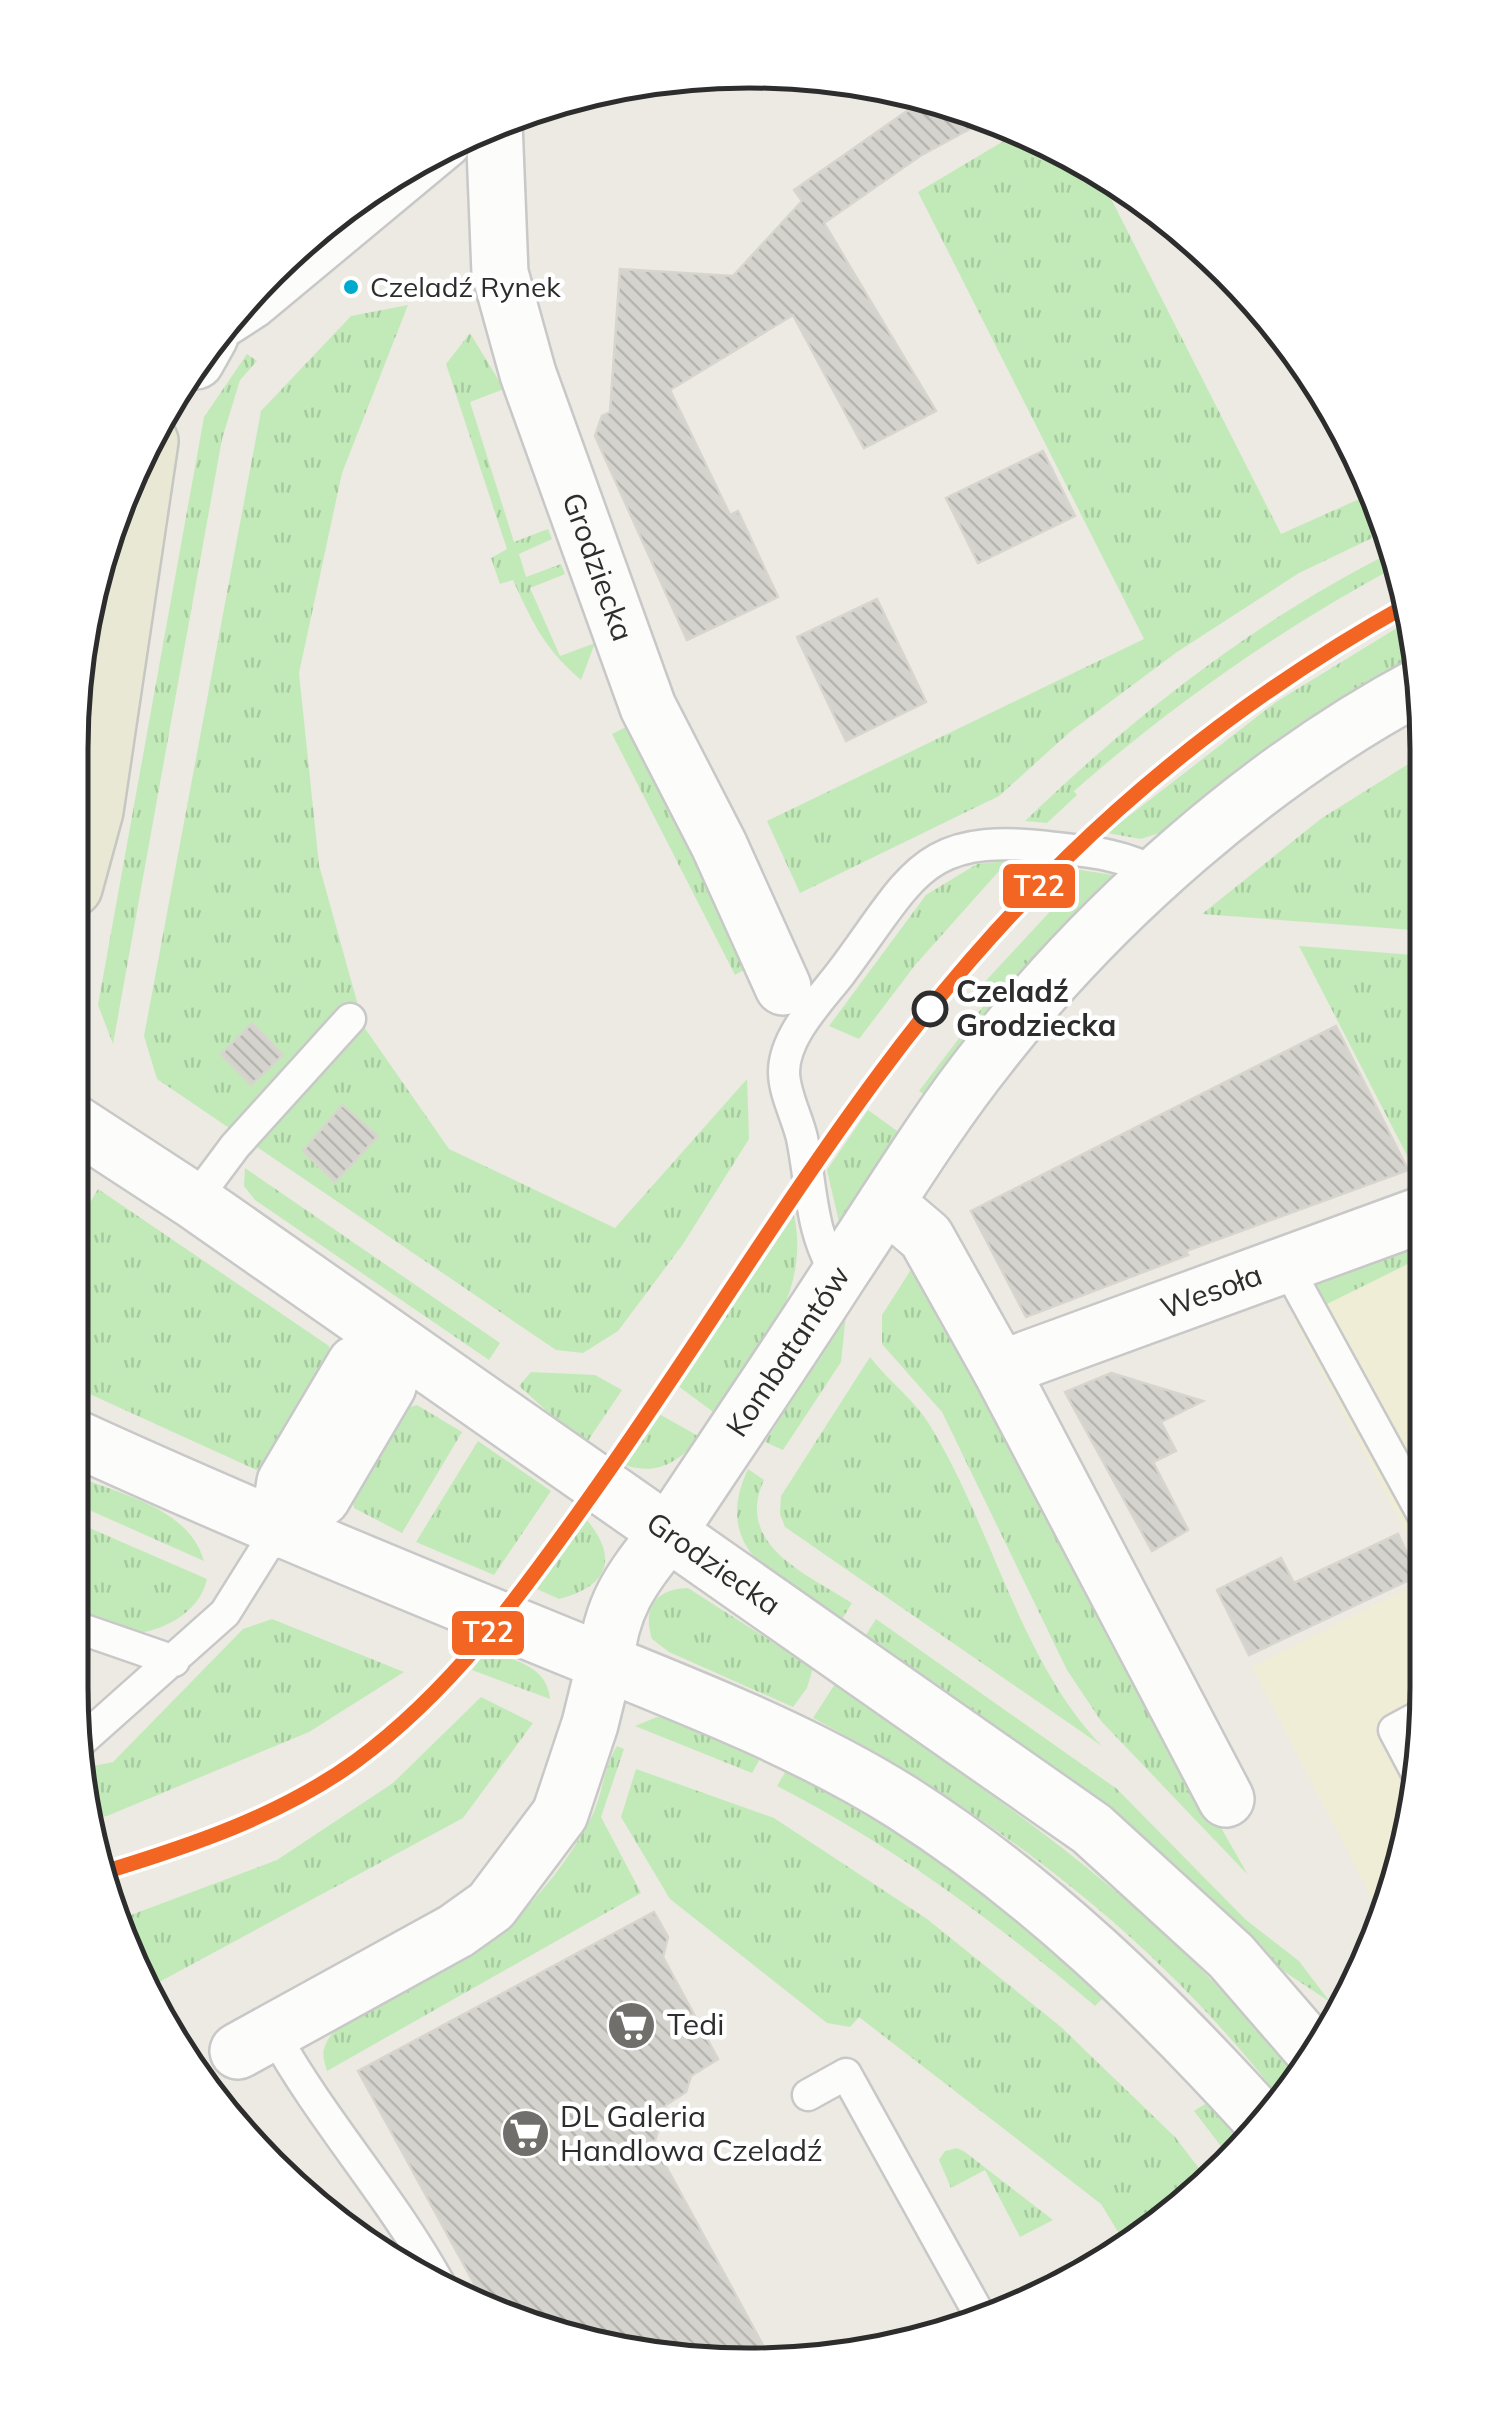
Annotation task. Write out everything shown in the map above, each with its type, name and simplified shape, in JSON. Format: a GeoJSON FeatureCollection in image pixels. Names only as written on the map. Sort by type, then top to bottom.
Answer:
{"type":"FeatureCollection","features":[{"type":"Feature","properties":{"kind":"main road"},"geometry":{"type":"LineString","coordinates":[[88,834],[144,484]]}},
{"type":"Feature","properties":{"kind":"street","name":"Grodziecka"},"geometry":{"type":"LineString","coordinates":[[495,139],[500,273],[528,374],[648,707],[720,845],[783,987]]}},
{"type":"Feature","properties":{"kind":"street","name":"Kombatantów"},"geometry":{"type":"LineString","coordinates":[[255,2042],[456,1931],[491,1906],[560,1814],[590,1724],[605,1663],[609,1622],[628,1585],[990,1053],[1050,982],[1158,874],[1274,780],[1408,693]]}},
{"type":"Feature","properties":{"kind":"street","name":"Grodziecka"},"geometry":{"type":"LineString","coordinates":[[88,1132],[194,1201],[1092,1829],[1232,1956],[1306,2043]]}},
{"type":"Feature","properties":{"kind":"street"},"geometry":{"type":"LineString","coordinates":[[886,1202],[926,1237],[1226,1800]]}},
{"type":"Feature","properties":{"kind":"street","name":"Wesoła"},"geometry":{"type":"LineString","coordinates":[[1000,1370],[1410,1219]]}},
{"type":"Feature","properties":{"kind":"street"},"geometry":{"type":"LineString","coordinates":[[277,1530],[322,1498],[388,1386],[399,1346]]}},
{"type":"Feature","properties":{"kind":"street"},"geometry":{"type":"LineString","coordinates":[[88,1443],[277,1530],[605,1663],[786,1742],[900,1802],[1014,1880],[1124,1975],[1254,2113]]}},
{"type":"Feature","properties":{"kind":"lane"},"geometry":{"type":"LineString","coordinates":[[252,313],[422,174]]}},
{"type":"Feature","properties":{"kind":"lane"},"geometry":{"type":"LineString","coordinates":[[838,1276],[820,1249],[802,1140],[784,1072],[802,1024],[910,881],[936,858],[965,845],[1000,842],[1129,857],[1158,874]]}},
{"type":"Feature","properties":{"kind":"lane"},"geometry":{"type":"LineString","coordinates":[[194,1201],[235,1146],[350,1019]]}},
{"type":"Feature","properties":{"kind":"lane"},"geometry":{"type":"LineString","coordinates":[[1286,1264],[1410,1491]]}},
{"type":"Feature","properties":{"kind":"lane"},"geometry":{"type":"LineString","coordinates":[[89,1733],[225,1613],[277,1530]]}},
{"type":"Feature","properties":{"kind":"lane"},"geometry":{"type":"LineString","coordinates":[[88,1631],[174,1661]]}},
{"type":"Feature","properties":{"kind":"lane"},"geometry":{"type":"LineString","coordinates":[[1407,1754],[1394,1730],[1409,1721]]}},
{"type":"Feature","properties":{"kind":"lane"},"geometry":{"type":"LineString","coordinates":[[255,2042],[303,2086],[410,2231],[429,2266]]}},
{"type":"Feature","properties":{"kind":"lane"},"geometry":{"type":"LineString","coordinates":[[808,2095],[846,2074],[975,2308]]}},
{"type":"Feature","properties":{"kind":"shaded area"},"geometry":{"type":"Polygon","coordinates":[[[1410,1263],[1410,1540],[1294,1320],[1410,1263]]]}},
{"type":"Feature","properties":{"kind":"shaded area"},"geometry":{"type":"Polygon","coordinates":[[[1410,1587],[1405,1773],[1388,1858],[1374,1903],[1252,1667],[1410,1587]]]}},
{"type":"Feature","properties":{"kind":"green space"},"geometry":{"type":"Polygon","coordinates":[[[1006,140],[1109,194],[1281,534],[1361,498],[1375,537],[1299,573],[1177,652],[1071,731],[999,796],[800,893],[767,821],[1144,639],[918,192],[1006,140]]]}},
{"type":"Feature","properties":{"kind":"green space"},"geometry":{"type":"Polygon","coordinates":[[[354,218],[279,283],[313,252],[354,218]]]}},
{"type":"Feature","properties":{"kind":"green space"},"geometry":{"type":"Polygon","coordinates":[[[408,305],[342,473],[299,673],[319,865],[364,1027],[449,1149],[615,1228],[747,1079],[749,1139],[683,1244],[618,1331],[583,1353],[556,1350],[157,1079],[144,1036],[261,411],[351,316],[408,305]]]}},
{"type":"Feature","properties":{"kind":"green space"},"geometry":{"type":"Polygon","coordinates":[[[470,333],[504,389],[470,402],[514,542],[548,529],[552,539],[519,554],[526,577],[561,564],[565,574],[530,588],[560,656],[595,643],[581,680],[541,635],[513,580],[500,584],[491,558],[507,549],[446,364],[470,333]]]}},
{"type":"Feature","properties":{"kind":"green space"},"geometry":{"type":"Polygon","coordinates":[[[247,354],[257,361],[240,380],[222,439],[113,1044],[98,1005],[204,417],[247,354]]]}},
{"type":"Feature","properties":{"kind":"green space"},"geometry":{"type":"Polygon","coordinates":[[[1382,558],[1386,572],[1271,641],[1190,697],[1074,791],[1077,795],[1047,823],[1025,821],[1110,743],[1200,671],[1382,558]]]}},
{"type":"Feature","properties":{"kind":"green space"},"geometry":{"type":"Polygon","coordinates":[[[1399,627],[1405,664],[1357,691],[1162,832],[1141,839],[1107,833],[1276,702],[1399,627]]]}},
{"type":"Feature","properties":{"kind":"green space"},"geometry":{"type":"Polygon","coordinates":[[[634,723],[753,965],[735,975],[612,734],[634,723]]]}},
{"type":"Feature","properties":{"kind":"green space"},"geometry":{"type":"Polygon","coordinates":[[[1410,763],[1410,930],[1202,914],[1322,818],[1410,763]]]}},
{"type":"Feature","properties":{"kind":"green space"},"geometry":{"type":"Polygon","coordinates":[[[1008,861],[916,964],[859,1039],[829,1026],[926,895],[977,864],[1008,861]]]}},
{"type":"Feature","properties":{"kind":"green space"},"geometry":{"type":"Polygon","coordinates":[[[1068,868],[1113,878],[1006,988],[925,1095],[919,1091],[991,996],[981,986],[1069,891],[1055,879],[1068,868]]]}},
{"type":"Feature","properties":{"kind":"green space"},"geometry":{"type":"Polygon","coordinates":[[[1299,946],[1410,955],[1410,1161],[1299,946]]]}},
{"type":"Feature","properties":{"kind":"green space"},"geometry":{"type":"Polygon","coordinates":[[[868,1110],[900,1133],[839,1222],[827,1170],[868,1110]]]}},
{"type":"Feature","properties":{"kind":"green space"},"geometry":{"type":"Polygon","coordinates":[[[245,1168],[500,1343],[489,1360],[255,1200],[244,1186],[245,1168]]]}},
{"type":"Feature","properties":{"kind":"green space"},"geometry":{"type":"Polygon","coordinates":[[[98,1189],[329,1346],[329,1358],[269,1465],[259,1471],[88,1393],[88,1206],[98,1189]]]}},
{"type":"Feature","properties":{"kind":"green space"},"geometry":{"type":"Polygon","coordinates":[[[794,1215],[797,1244],[788,1297],[764,1344],[716,1414],[678,1386],[794,1215]]]}},
{"type":"Feature","properties":{"kind":"green space"},"geometry":{"type":"Polygon","coordinates":[[[1410,1227],[1410,1263],[1323,1306],[1313,1276],[1410,1227]]]}},
{"type":"Feature","properties":{"kind":"green space"},"geometry":{"type":"Polygon","coordinates":[[[912,1268],[986,1398],[1056,1538],[1248,1875],[1101,1721],[1067,1670],[942,1412],[882,1344],[882,1315],[912,1268]]]}},
{"type":"Feature","properties":{"kind":"green space"},"geometry":{"type":"Polygon","coordinates":[[[846,1314],[841,1362],[783,1450],[765,1442],[846,1314]]]}},
{"type":"Feature","properties":{"kind":"green space"},"geometry":{"type":"Polygon","coordinates":[[[870,1357],[931,1427],[953,1466],[1049,1674],[1102,1746],[785,1527],[780,1514],[781,1496],[870,1357]]]}},
{"type":"Feature","properties":{"kind":"green space"},"geometry":{"type":"Polygon","coordinates":[[[531,1372],[595,1375],[622,1390],[585,1445],[519,1386],[531,1372]]]}},
{"type":"Feature","properties":{"kind":"green space"},"geometry":{"type":"Polygon","coordinates":[[[417,1405],[462,1432],[402,1533],[354,1508],[351,1491],[401,1410],[417,1405]]]}},
{"type":"Feature","properties":{"kind":"green space"},"geometry":{"type":"Polygon","coordinates":[[[659,1414],[700,1437],[676,1460],[657,1468],[624,1465],[659,1414]]]}},
{"type":"Feature","properties":{"kind":"green space"},"geometry":{"type":"Polygon","coordinates":[[[478,1441],[551,1491],[494,1575],[416,1542],[478,1441]]]}},
{"type":"Feature","properties":{"kind":"green space"},"geometry":{"type":"Polygon","coordinates":[[[748,1469],[764,1480],[757,1503],[759,1523],[767,1540],[796,1568],[852,1603],[841,1621],[775,1577],[745,1543],[738,1522],[738,1498],[748,1469]]]}},
{"type":"Feature","properties":{"kind":"green space"},"geometry":{"type":"Polygon","coordinates":[[[88,1480],[168,1515],[196,1543],[204,1561],[88,1510],[88,1480]]]}},
{"type":"Feature","properties":{"kind":"green space"},"geometry":{"type":"Polygon","coordinates":[[[587,1520],[603,1547],[605,1559],[598,1579],[589,1587],[559,1599],[537,1589],[587,1520]]]}},
{"type":"Feature","properties":{"kind":"green space"},"geometry":{"type":"Polygon","coordinates":[[[88,1527],[207,1579],[196,1602],[177,1619],[141,1633],[116,1632],[88,1618],[88,1527]]]}},
{"type":"Feature","properties":{"kind":"green space"},"geometry":{"type":"Polygon","coordinates":[[[688,1588],[813,1668],[807,1688],[793,1707],[669,1652],[652,1639],[649,1618],[654,1602],[667,1592],[688,1588]]]}},
{"type":"Feature","properties":{"kind":"green space"},"geometry":{"type":"Polygon","coordinates":[[[272,1619],[404,1672],[309,1732],[100,1817],[92,1766],[113,1762],[243,1629],[272,1619]]]}},
{"type":"Feature","properties":{"kind":"green space"},"geometry":{"type":"Polygon","coordinates":[[[876,1619],[1117,1789],[1246,1920],[1299,1961],[1330,2002],[1276,1966],[1197,1887],[1056,1768],[864,1638],[876,1619]]]}},
{"type":"Feature","properties":{"kind":"green space"},"geometry":{"type":"Polygon","coordinates":[[[487,1650],[536,1671],[548,1688],[550,1699],[472,1670],[487,1650]]]}},
{"type":"Feature","properties":{"kind":"green space"},"geometry":{"type":"Polygon","coordinates":[[[835,1684],[1082,1864],[1194,1963],[1248,2018],[1289,2068],[1274,2090],[1183,1988],[1070,1885],[945,1796],[813,1718],[835,1684]]]}},
{"type":"Feature","properties":{"kind":"green space"},"geometry":{"type":"Polygon","coordinates":[[[481,1697],[533,1723],[463,1818],[158,1983],[129,1916],[277,1860],[393,1783],[481,1697]]]}},
{"type":"Feature","properties":{"kind":"green space"},"geometry":{"type":"Polygon","coordinates":[[[657,1717],[761,1757],[752,1773],[635,1726],[657,1717]]]}},
{"type":"Feature","properties":{"kind":"green space"},"geometry":{"type":"Polygon","coordinates":[[[617,1746],[624,1749],[601,1817],[641,1893],[327,2071],[324,2049],[332,2034],[347,2020],[470,1955],[539,1894],[591,1818],[617,1746]]]}},
{"type":"Feature","properties":{"kind":"green space"},"geometry":{"type":"Polygon","coordinates":[[[636,1769],[774,1818],[927,1919],[1061,2027],[1175,2137],[1200,2170],[1120,2235],[1101,2204],[859,2017],[850,2027],[827,2023],[670,1899],[621,1817],[636,1769]]]}},
{"type":"Feature","properties":{"kind":"green space"},"geometry":{"type":"Polygon","coordinates":[[[787,1769],[871,1813],[942,1858],[1109,1992],[1095,2006],[1020,1945],[903,1860],[777,1786],[787,1769]]]}},
{"type":"Feature","properties":{"kind":"green space"},"geometry":{"type":"Polygon","coordinates":[[[1211,2100],[1237,2133],[1223,2149],[1194,2111],[1211,2100]]]}},
{"type":"Feature","properties":{"kind":"green space"},"geometry":{"type":"Polygon","coordinates":[[[957,2148],[1053,2220],[1020,2237],[985,2170],[951,2188],[939,2160],[945,2151],[957,2148]]]}},
{"type":"Feature","properties":{"kind":"building"},"geometry":{"type":"Polygon","coordinates":[[[911,108],[973,127],[920,156],[824,223],[936,411],[864,448],[793,315],[670,390],[730,515],[738,511],[778,597],[687,640],[595,436],[602,416],[610,412],[620,269],[733,276],[802,201],[794,190],[911,108]]]}},
{"type":"Feature","properties":{"kind":"building"},"geometry":{"type":"Polygon","coordinates":[[[1043,451],[1075,516],[978,563],[946,498],[1043,451]]]}},
{"type":"Feature","properties":{"kind":"building"},"geometry":{"type":"Polygon","coordinates":[[[877,599],[926,702],[846,741],[797,637],[877,599]]]}},
{"type":"Feature","properties":{"kind":"building"},"geometry":{"type":"Polygon","coordinates":[[[252,1023],[283,1055],[251,1085],[221,1054],[252,1023]]]}},
{"type":"Feature","properties":{"kind":"building"},"geometry":{"type":"Polygon","coordinates":[[[1336,1026],[1408,1170],[1186,1251],[1188,1255],[1026,1317],[971,1211],[1336,1026]]]}},
{"type":"Feature","properties":{"kind":"building"},"geometry":{"type":"Polygon","coordinates":[[[342,1105],[378,1136],[335,1182],[303,1151],[342,1105]]]}},
{"type":"Feature","properties":{"kind":"building"},"geometry":{"type":"Polygon","coordinates":[[[1111,1373],[1203,1401],[1161,1422],[1176,1451],[1153,1462],[1188,1530],[1152,1551],[1065,1392],[1111,1373]]]}},
{"type":"Feature","properties":{"kind":"building"},"geometry":{"type":"Polygon","coordinates":[[[1398,1534],[1410,1559],[1410,1580],[1249,1655],[1217,1590],[1281,1558],[1294,1583],[1398,1534]]]}},
{"type":"Feature","properties":{"kind":"building","name":"DL Galeria Handlowa Czeladź"},"geometry":{"type":"Polygon","coordinates":[[[654,1912],[668,1937],[663,1957],[718,2059],[691,2076],[686,2092],[666,2105],[654,2144],[764,2348],[706,2347],[620,2336],[536,2313],[477,2290],[358,2071],[654,1912]]]}},
{"type":"Feature","properties":{"kind":"transit line","name":"T22"},"geometry":{"type":"LineString","coordinates":[[113,1869],[201,1840],[297,1798],[356,1761],[422,1705],[481,1642],[535,1574],[843,1125],[936,1001],[994,933],[1055,869],[1185,753],[1329,651],[1396,612]]}},
{"type":"Feature","properties":{"kind":"place","name":"Czeladź Rynek"},"geometry":{"type":"Point","coordinates":[351,287]}},
{"type":"Feature","properties":{"kind":"place","name":"Czeladź Grodziecka"},"geometry":{"type":"Point","coordinates":[930,1009]}},
{"type":"Feature","properties":{"kind":"place","name":"Tedi"},"geometry":{"type":"Point","coordinates":[632,2025]}},
{"type":"Feature","properties":{"kind":"place","name":"DL Galeria Handlowa Czeladź"},"geometry":{"type":"Point","coordinates":[525,2134]}}]}
